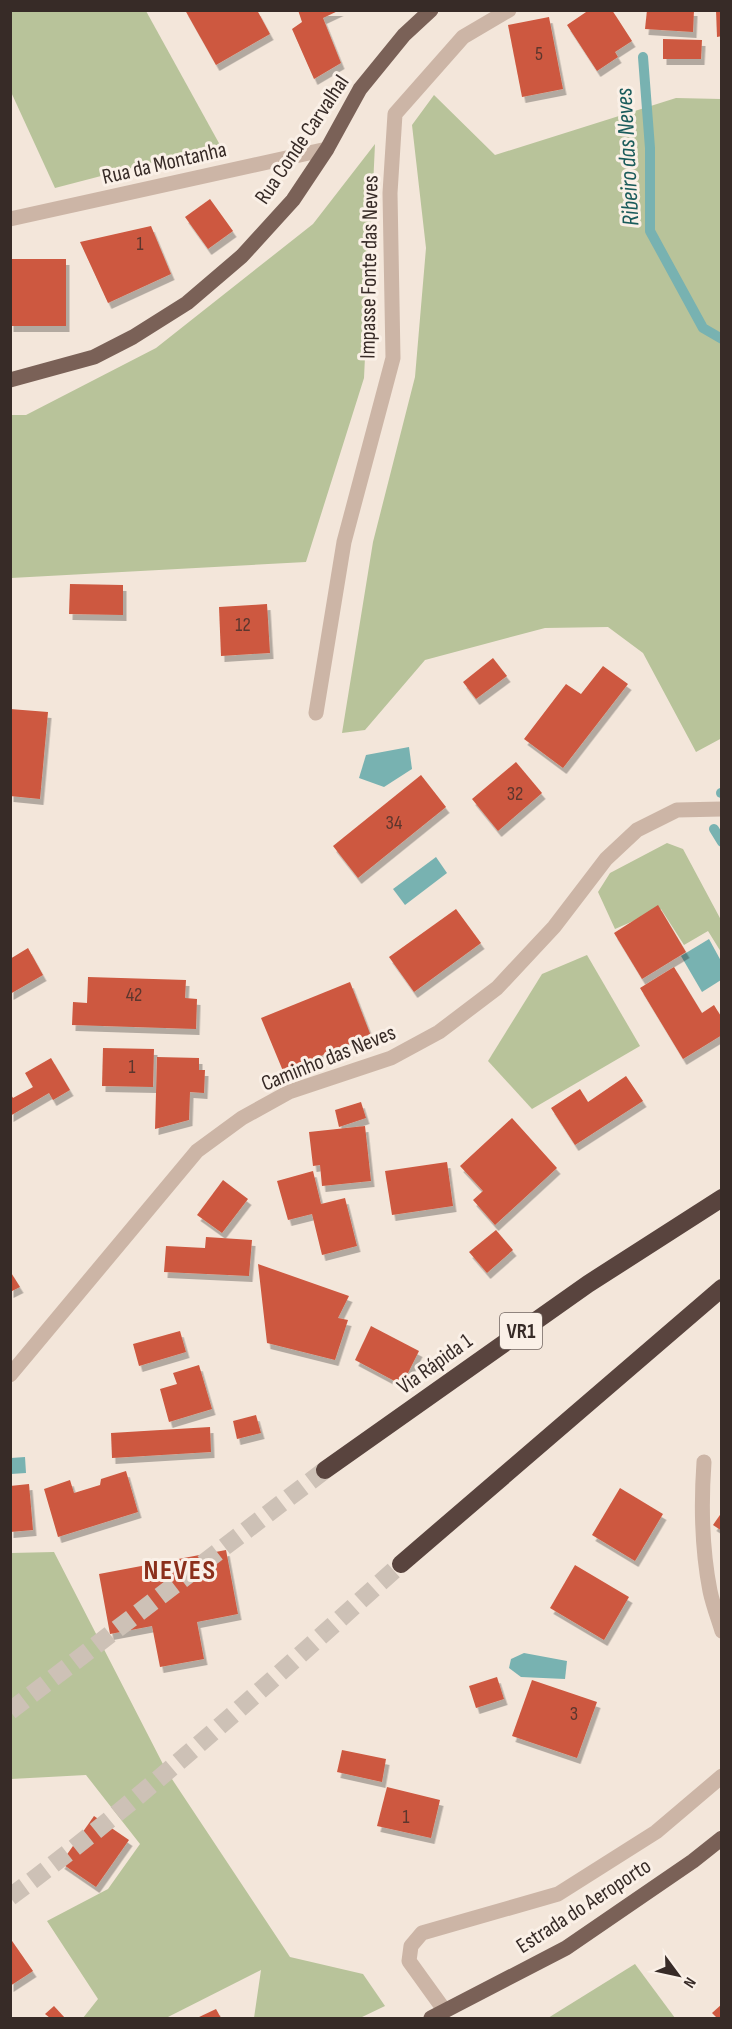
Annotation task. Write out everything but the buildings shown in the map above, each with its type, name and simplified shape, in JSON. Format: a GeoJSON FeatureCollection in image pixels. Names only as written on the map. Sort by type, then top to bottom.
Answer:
{"type":"FeatureCollection","features":[{"type":"Feature","properties":{"kind":"highway","name":"Via Rápida 1"},"geometry":{"type":"LineString","coordinates":[[325,1470],[588,1284],[722,1198]]}},
{"type":"Feature","properties":{"kind":"highway"},"geometry":{"type":"LineString","coordinates":[[401,1564],[722,1288]]}},
{"type":"Feature","properties":{"kind":"main road","name":"Rua Conde Carvalhal"},"geometry":{"type":"LineString","coordinates":[[10,380],[94,357],[133,337],[188,303],[243,256],[293,200],[327,149],[360,89],[404,35],[431,10]]}},
{"type":"Feature","properties":{"kind":"main road","name":"Estrada do Aeroporto"},"geometry":{"type":"LineString","coordinates":[[438,2015],[566,1948],[722,1838]]}},
{"type":"Feature","properties":{"kind":"street","name":"Impasse Fonte das Neves"},"geometry":{"type":"LineString","coordinates":[[316,713],[344,542],[393,358],[390,193],[394,114],[463,37],[509,10]]}},
{"type":"Feature","properties":{"kind":"street","name":"Rua da Montanha"},"geometry":{"type":"LineString","coordinates":[[10,219],[327,149]]}},
{"type":"Feature","properties":{"kind":"street","name":"Caminho das Neves"},"geometry":{"type":"LineString","coordinates":[[10,1375],[196,1151],[242,1118],[289,1092],[392,1058],[440,1032],[497,988],[554,927],[606,859],[636,830],[677,810],[722,809]]}},
{"type":"Feature","properties":{"kind":"street"},"geometry":{"type":"LineString","coordinates":[[704,1462],[702,1489],[705,1548],[711,1591],[722,1631]]}},
{"type":"Feature","properties":{"kind":"street"},"geometry":{"type":"LineString","coordinates":[[438,2015],[409,1961],[411,1946],[422,1933],[558,1894],[656,1832],[722,1776]]}},
{"type":"Feature","properties":{"kind":"green space"},"geometry":{"type":"Polygon","coordinates":[[[10,11],[146,11],[220,145],[55,188],[11,92],[10,11]]]}},
{"type":"Feature","properties":{"kind":"green space"},"geometry":{"type":"Polygon","coordinates":[[[434,95],[495,155],[676,98],[721,99],[722,738],[696,752],[643,653],[608,627],[545,628],[425,660],[365,730],[342,733],[373,542],[415,377],[426,248],[412,125],[434,95]]]}},
{"type":"Feature","properties":{"kind":"green space"},"geometry":{"type":"Polygon","coordinates":[[[375,144],[364,378],[306,562],[11,578],[11,415],[26,415],[156,348],[313,224],[375,144]]]}},
{"type":"Feature","properties":{"kind":"green space"},"geometry":{"type":"Polygon","coordinates":[[[667,843],[683,849],[721,920],[721,952],[708,931],[684,945],[661,909],[615,929],[598,892],[610,873],[667,843]]]}},
{"type":"Feature","properties":{"kind":"green space"},"geometry":{"type":"Polygon","coordinates":[[[587,955],[640,1046],[532,1109],[488,1061],[542,974],[587,955]]]}},
{"type":"Feature","properties":{"kind":"green space"},"geometry":{"type":"Polygon","coordinates":[[[54,1552],[166,1770],[290,1957],[363,1974],[385,2006],[360,2018],[254,2018],[261,1970],[166,2018],[83,2018],[98,1999],[47,1921],[108,1889],[140,1844],[86,1775],[11,1779],[11,1553],[54,1552]]]}},
{"type":"Feature","properties":{"kind":"green space"},"geometry":{"type":"Polygon","coordinates":[[[635,1964],[675,2018],[548,2018],[635,1964]]]}},
{"type":"Feature","properties":{"kind":"water"},"geometry":{"type":"Polygon","coordinates":[[[409,747],[412,769],[384,787],[359,778],[366,755],[409,747]]]}},
{"type":"Feature","properties":{"kind":"water"},"geometry":{"type":"Polygon","coordinates":[[[436,857],[447,873],[405,905],[393,889],[436,857]]]}},
{"type":"Feature","properties":{"kind":"water"},"geometry":{"type":"Polygon","coordinates":[[[709,939],[721,961],[721,980],[702,992],[681,956],[709,939]]]}},
{"type":"Feature","properties":{"kind":"water"},"geometry":{"type":"Polygon","coordinates":[[[25,1457],[26,1473],[11,1474],[11,1458],[25,1457]]]}},
{"type":"Feature","properties":{"kind":"water"},"geometry":{"type":"Polygon","coordinates":[[[524,1653],[567,1661],[565,1679],[521,1677],[509,1668],[511,1659],[524,1653]]]}},
{"type":"Feature","properties":{"kind":"waterway","name":"Ribeiro das Neves"},"geometry":{"type":"LineString","coordinates":[[643,57],[650,148],[650,231],[703,328],[722,339]]}},
{"type":"Feature","properties":{"kind":"waterway","name":"Ribeiro das Neves"},"geometry":{"type":"LineString","coordinates":[[714,829],[722,842]]}},
{"type":"Feature","properties":{"kind":"tunnel"},"geometry":{"type":"LineString","coordinates":[[10,1711],[325,1470]]}},
{"type":"Feature","properties":{"kind":"tunnel"},"geometry":{"type":"LineString","coordinates":[[10,1897],[161,1777],[401,1564]]}},
{"type":"Feature","properties":{"kind":"district","name":"NEVES"},"geometry":{"type":"Point","coordinates":[180,1569]}}]}
